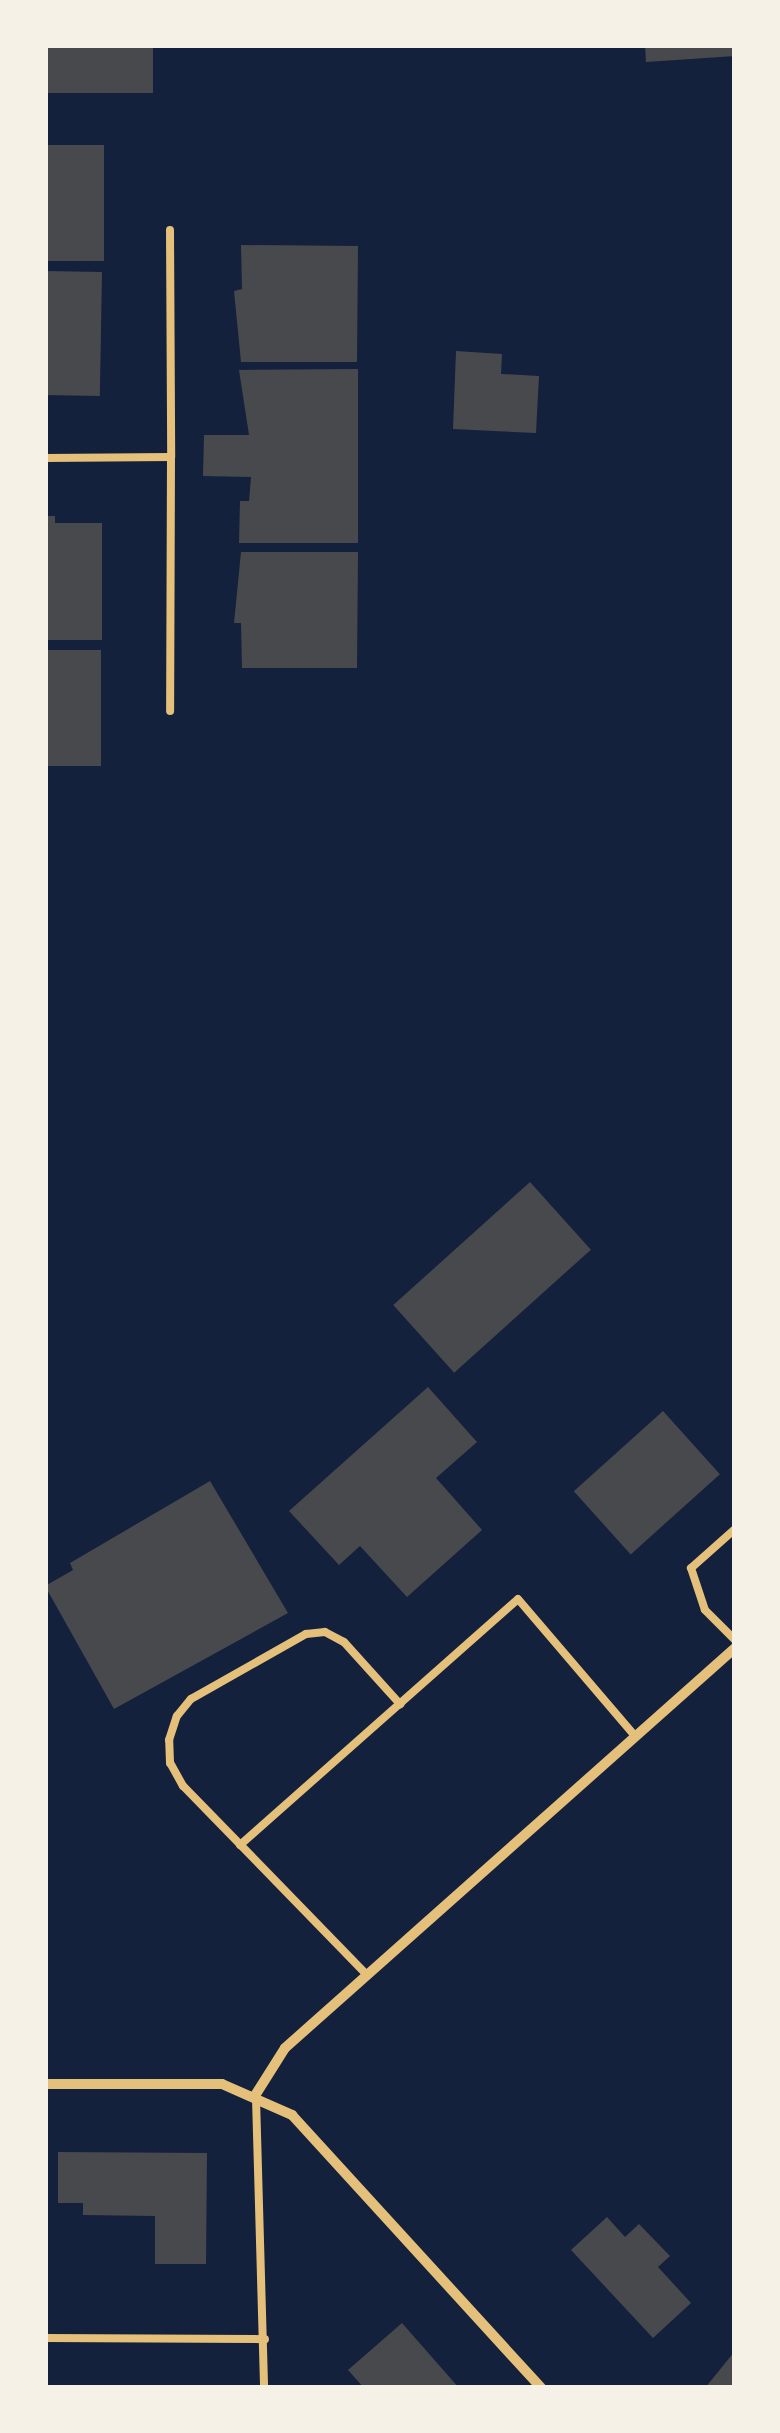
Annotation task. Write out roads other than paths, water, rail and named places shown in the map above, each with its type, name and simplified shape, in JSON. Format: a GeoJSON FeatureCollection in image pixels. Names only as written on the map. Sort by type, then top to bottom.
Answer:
{"type":"FeatureCollection","features":[{"type":"Feature","properties":{"kind":"street"},"geometry":{"type":"LineString","coordinates":[[256,2094],[285,2048],[735,1648]]}},
{"type":"Feature","properties":{"kind":"street"},"geometry":{"type":"LineString","coordinates":[[45,2084],[222,2084],[256,2094],[292,2116],[356,2180],[540,2388]]}},
{"type":"Feature","properties":{"kind":"lane"},"geometry":{"type":"LineString","coordinates":[[170,230],[170,711]]}},
{"type":"Feature","properties":{"kind":"lane"},"geometry":{"type":"LineString","coordinates":[[45,458],[171,458]]}},
{"type":"Feature","properties":{"kind":"lane"},"geometry":{"type":"LineString","coordinates":[[735,1528],[691,1568],[705,1610],[735,1640]]}},
{"type":"Feature","properties":{"kind":"lane"},"geometry":{"type":"LineString","coordinates":[[240,1845],[518,1598],[635,1736]]}},
{"type":"Feature","properties":{"kind":"lane"},"geometry":{"type":"LineString","coordinates":[[367,1975],[183,1786],[170,1763],[176,1716],[192,1699],[306,1634],[325,1632],[344,1642],[400,1704]]}},
{"type":"Feature","properties":{"kind":"lane"},"geometry":{"type":"LineString","coordinates":[[256,2094],[264,2388]]}},
{"type":"Feature","properties":{"kind":"lane"},"geometry":{"type":"LineString","coordinates":[[45,2338],[265,2340]]}}]}
